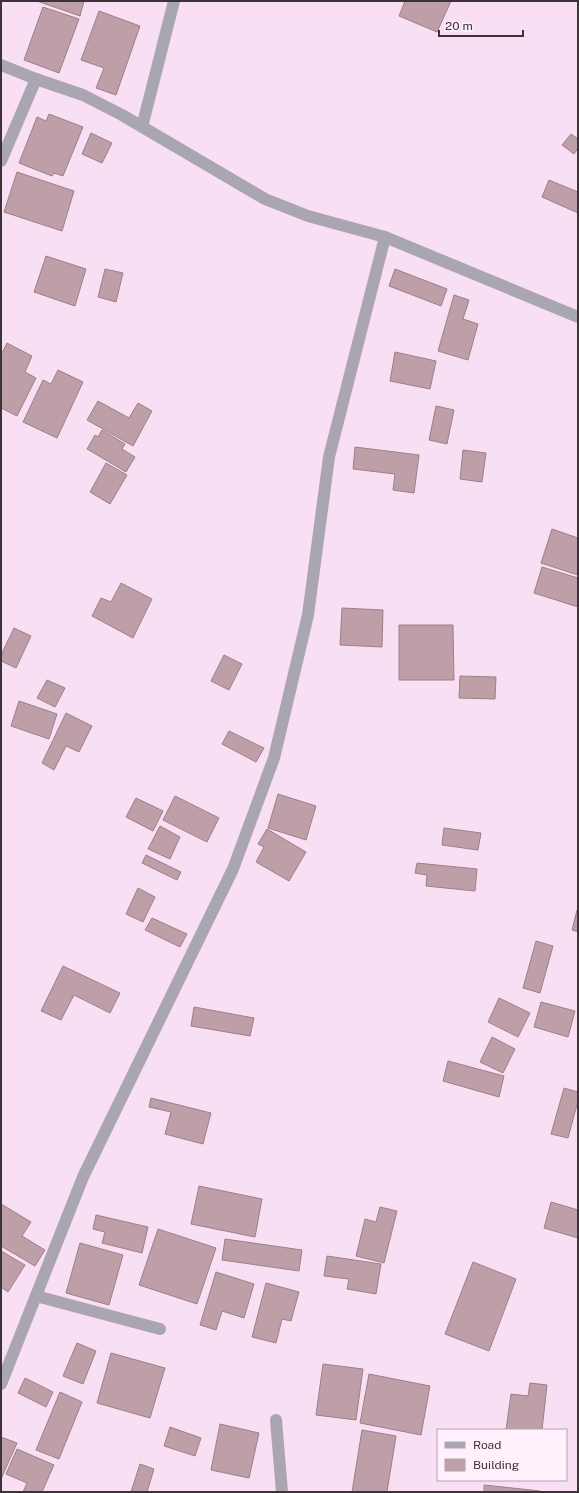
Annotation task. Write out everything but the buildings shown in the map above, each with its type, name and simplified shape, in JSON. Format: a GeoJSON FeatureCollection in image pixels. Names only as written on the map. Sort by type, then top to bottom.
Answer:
{"type":"FeatureCollection","features":[{"type":"Feature","properties":{"kind":"street"},"geometry":{"type":"LineString","coordinates":[[142,127],[174,1]]}},
{"type":"Feature","properties":{"kind":"street"},"geometry":{"type":"LineString","coordinates":[[1,65],[82,95],[122,115],[265,199],[308,216],[385,237],[578,317]]}},
{"type":"Feature","properties":{"kind":"street"},"geometry":{"type":"LineString","coordinates":[[1,161],[36,79]]}},
{"type":"Feature","properties":{"kind":"street"},"geometry":{"type":"LineString","coordinates":[[1,1384],[83,1177],[233,869],[274,758],[308,615],[329,457],[385,237]]}},
{"type":"Feature","properties":{"kind":"street"},"geometry":{"type":"LineString","coordinates":[[36,1296],[160,1329]]}},
{"type":"Feature","properties":{"kind":"street"},"geometry":{"type":"LineString","coordinates":[[276,1420],[282,1492]]}}]}
